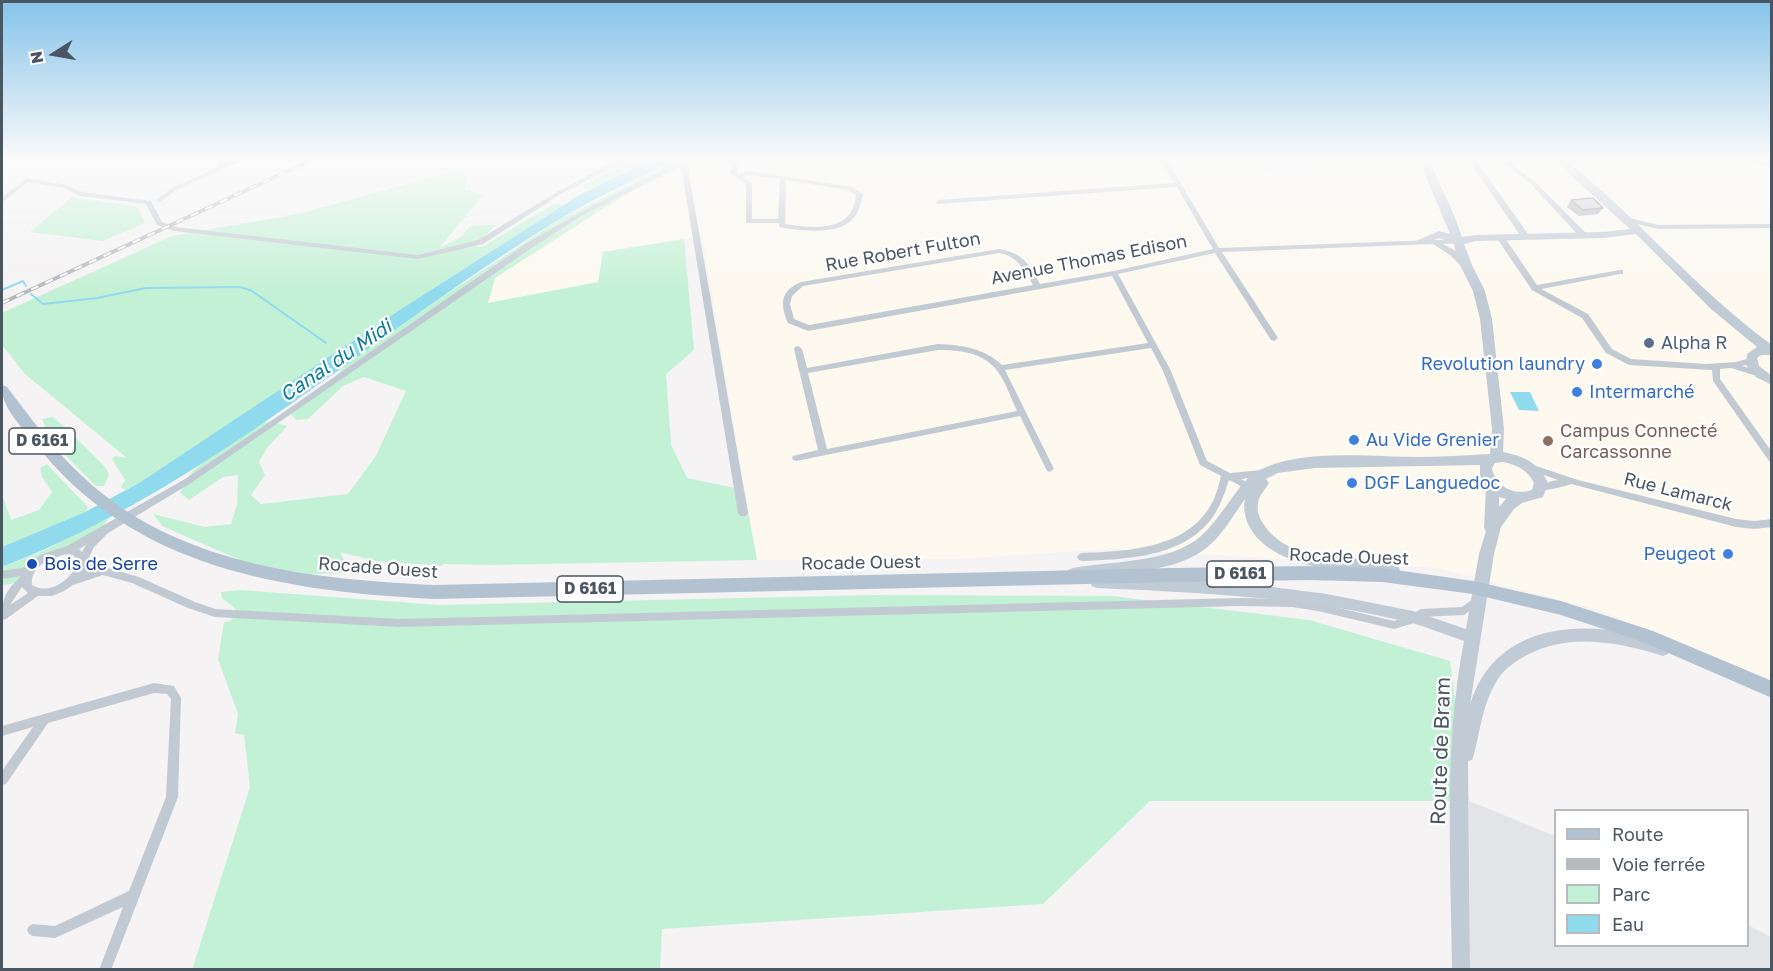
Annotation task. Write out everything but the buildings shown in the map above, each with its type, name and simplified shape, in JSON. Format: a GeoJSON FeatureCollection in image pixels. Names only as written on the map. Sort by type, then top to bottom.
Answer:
{"type":"FeatureCollection","features":[{"type":"Feature","properties":{"kind":"main road","name":"Route de Bram"},"geometry":{"type":"LineString","coordinates":[[1443,203],[1466,265],[1479,291],[1489,336],[1498,429],[1493,459],[1485,467],[1490,481],[1491,537]]}},
{"type":"Feature","properties":{"kind":"main road"},"geometry":{"type":"LineString","coordinates":[[1608,203],[1638,231]]}},
{"type":"Feature","properties":{"kind":"main road"},"geometry":{"type":"LineString","coordinates":[[1436,238],[1449,215],[1463,232],[1476,238]]}},
{"type":"Feature","properties":{"kind":"main road"},"geometry":{"type":"LineString","coordinates":[[1617,234],[1623,226],[1621,215]]}},
{"type":"Feature","properties":{"kind":"main road"},"geometry":{"type":"LineString","coordinates":[[1617,234],[1638,231],[1652,235],[1740,330],[1771,351]]}},
{"type":"Feature","properties":{"kind":"main road"},"geometry":{"type":"LineString","coordinates":[[1421,241],[1436,238],[1458,240],[1525,236],[1652,235]]}},
{"type":"Feature","properties":{"kind":"main road"},"geometry":{"type":"LineString","coordinates":[[1458,240],[1475,272],[1479,291]]}},
{"type":"Feature","properties":{"kind":"main road"},"geometry":{"type":"LineString","coordinates":[[1740,330],[1752,357],[1766,378]]}},
{"type":"Feature","properties":{"kind":"main road"},"geometry":{"type":"LineString","coordinates":[[1752,357],[1771,351]]}},
{"type":"Feature","properties":{"kind":"main road","name":"Rocade Ouest"},"geometry":{"type":"LineString","coordinates":[[2,390],[60,462],[85,489],[103,504],[167,540],[252,570],[321,585],[377,590],[444,592],[1328,573],[1427,580],[1506,595],[1611,624],[1700,656],[1772,690]]}},
{"type":"Feature","properties":{"kind":"main road","name":"Route de Bram"},"geometry":{"type":"LineString","coordinates":[[1461,969],[1462,706],[1471,637],[1491,537],[1498,518],[1510,502],[1533,496],[1540,489],[1539,478],[1498,429]]}},
{"type":"Feature","properties":{"kind":"main road"},"geometry":{"type":"LineString","coordinates":[[1053,578],[1096,569],[1131,566],[1181,554],[1203,543],[1223,521],[1246,489],[1265,472],[1281,468],[1316,463],[1445,462],[1493,459],[1525,464]]}},
{"type":"Feature","properties":{"kind":"main road"},"geometry":{"type":"LineString","coordinates":[[1445,462],[1463,466],[1490,481],[1505,494],[1520,498]]}},
{"type":"Feature","properties":{"kind":"main road"},"geometry":{"type":"LineString","coordinates":[[1281,468],[1263,481],[1250,502],[1251,515],[1258,530],[1271,542],[1290,553],[1321,561],[1408,572],[1427,580]]}},
{"type":"Feature","properties":{"kind":"main road"},"geometry":{"type":"LineString","coordinates":[[1053,578],[1105,583],[1241,589],[1327,600],[1413,617],[1471,637]]}},
{"type":"Feature","properties":{"kind":"main road"},"geometry":{"type":"LineString","coordinates":[[1460,783],[1478,705],[1494,671],[1520,649],[1548,638],[1583,634],[1646,643],[1694,660],[1772,695]]}},
{"type":"Feature","properties":{"kind":"main road"},"geometry":{"type":"LineString","coordinates":[[1744,677],[1772,686]]}},
{"type":"Feature","properties":{"kind":"street"},"geometry":{"type":"LineString","coordinates":[[149,203],[159,223],[174,228],[418,257],[480,242],[542,203]]}},
{"type":"Feature","properties":{"kind":"street"},"geometry":{"type":"LineString","coordinates":[[2,610],[15,588],[44,558],[69,550],[188,481],[550,232],[603,203]]}},
{"type":"Feature","properties":{"kind":"street"},"geometry":{"type":"LineString","coordinates":[[695,203],[743,513]]}},
{"type":"Feature","properties":{"kind":"street"},"geometry":{"type":"LineString","coordinates":[[748,203],[748,221],[781,221]]}},
{"type":"Feature","properties":{"kind":"street"},"geometry":{"type":"LineString","coordinates":[[782,203],[782,225],[811,228],[842,224],[849,220],[858,203]]}},
{"type":"Feature","properties":{"kind":"street"},"geometry":{"type":"LineString","coordinates":[[1189,203],[1274,338]]}},
{"type":"Feature","properties":{"kind":"street"},"geometry":{"type":"LineString","coordinates":[[1502,203],[1525,236]]}},
{"type":"Feature","properties":{"kind":"street"},"geometry":{"type":"LineString","coordinates":[[1553,203],[1583,235]]}},
{"type":"Feature","properties":{"kind":"street"},"geometry":{"type":"LineString","coordinates":[[1621,215],[1652,235],[1772,226]]}},
{"type":"Feature","properties":{"kind":"street"},"geometry":{"type":"LineString","coordinates":[[1500,237],[1535,288],[1585,316],[1609,351],[1623,360],[1716,369],[1731,366],[1752,357]]}},
{"type":"Feature","properties":{"kind":"street"},"geometry":{"type":"LineString","coordinates":[[1436,238],[1466,265]]}},
{"type":"Feature","properties":{"kind":"street","name":"Avenue Thomas Edison"},"geometry":{"type":"LineString","coordinates":[[791,321],[798,326],[816,327],[1113,273],[1217,250],[1421,241]]}},
{"type":"Feature","properties":{"kind":"street","name":"Rue Robert Fulton"},"geometry":{"type":"LineString","coordinates":[[791,321],[785,302],[789,291],[801,284],[999,251],[1012,252],[1020,258],[1036,286]]}},
{"type":"Feature","properties":{"kind":"street"},"geometry":{"type":"LineString","coordinates":[[1535,288],[1620,272]]}},
{"type":"Feature","properties":{"kind":"street"},"geometry":{"type":"LineString","coordinates":[[1113,273],[1167,371],[1203,464],[1242,483],[1246,489]]}},
{"type":"Feature","properties":{"kind":"street"},"geometry":{"type":"LineString","coordinates":[[1000,368],[1153,345]]}},
{"type":"Feature","properties":{"kind":"street"},"geometry":{"type":"LineString","coordinates":[[805,371],[946,347],[977,351],[992,359],[1000,368],[1020,413],[1050,469]]}},
{"type":"Feature","properties":{"kind":"street"},"geometry":{"type":"LineString","coordinates":[[798,349],[823,452]]}},
{"type":"Feature","properties":{"kind":"street"},"geometry":{"type":"LineString","coordinates":[[1731,366],[1766,378]]}},
{"type":"Feature","properties":{"kind":"street"},"geometry":{"type":"LineString","coordinates":[[1716,369],[1716,379],[1772,459]]}},
{"type":"Feature","properties":{"kind":"street"},"geometry":{"type":"LineString","coordinates":[[796,458],[1020,413]]}},
{"type":"Feature","properties":{"kind":"street","name":"Rue Lamarck"},"geometry":{"type":"LineString","coordinates":[[1525,464],[1577,483],[1736,523],[1755,525],[1772,523]]}},
{"type":"Feature","properties":{"kind":"street"},"geometry":{"type":"LineString","coordinates":[[1226,476],[1242,477],[1265,472]]}},
{"type":"Feature","properties":{"kind":"street"},"geometry":{"type":"LineString","coordinates":[[1082,557],[1131,554],[1177,543],[1207,517],[1223,488],[1226,476]]}},
{"type":"Feature","properties":{"kind":"street","name":"Rue Lamarck"},"geometry":{"type":"LineString","coordinates":[[1540,489],[1552,484],[1577,483]]}},
{"type":"Feature","properties":{"kind":"street"},"geometry":{"type":"LineString","coordinates":[[69,582],[83,562],[91,544],[105,530]]}},
{"type":"Feature","properties":{"kind":"street"},"geometry":{"type":"LineString","coordinates":[[69,550],[76,552],[83,562],[100,572],[124,576],[198,609],[215,613],[342,622],[400,623],[1241,602],[1309,606],[1394,625],[1410,620],[1421,613],[1464,611],[1471,607],[1480,595]]}},
{"type":"Feature","properties":{"kind":"street"},"geometry":{"type":"LineString","coordinates":[[2,616],[36,592],[53,591],[69,582],[100,572]]}},
{"type":"Feature","properties":{"kind":"street"},"geometry":{"type":"LineString","coordinates":[[2,575],[28,573]]}},
{"type":"Feature","properties":{"kind":"street"},"geometry":{"type":"LineString","coordinates":[[28,573],[27,587],[36,592]]}},
{"type":"Feature","properties":{"kind":"street"},"geometry":{"type":"LineString","coordinates":[[2,730],[154,688],[170,689],[176,698],[172,797],[105,969]]}},
{"type":"Feature","properties":{"kind":"street"},"geometry":{"type":"LineString","coordinates":[[2,780],[44,720]]}},
{"type":"Feature","properties":{"kind":"street"},"geometry":{"type":"LineString","coordinates":[[33,930],[55,932],[134,896]]}},
{"type":"Feature","properties":{"kind":"shaded area"},"geometry":{"type":"Polygon","coordinates":[[[608,203],[1771,203],[1771,682],[1599,610],[1438,568],[1112,549],[958,559],[757,560],[702,236],[604,252],[598,282],[488,303],[492,276],[582,216],[608,203]]]}},
{"type":"Feature","properties":{"kind":"shaded area"},"geometry":{"type":"Polygon","coordinates":[[[1469,801],[1554,836],[1554,947],[1749,947],[1749,926],[1771,937],[1771,969],[1470,969],[1469,801]]]}},
{"type":"Feature","properties":{"kind":"green space"},"geometry":{"type":"Polygon","coordinates":[[[64,203],[114,203],[138,207],[145,223],[103,241],[30,232],[64,203]]]}},
{"type":"Feature","properties":{"kind":"green space"},"geometry":{"type":"Polygon","coordinates":[[[337,203],[476,203],[439,248],[461,237],[470,226],[496,225],[474,246],[482,247],[552,205],[563,205],[125,490],[121,487],[125,480],[112,459],[115,456],[127,458],[25,374],[2,345],[2,313],[172,236],[298,214],[337,203]]]}},
{"type":"Feature","properties":{"kind":"green space"},"geometry":{"type":"Polygon","coordinates":[[[592,203],[612,203],[495,278],[488,303],[598,282],[603,252],[684,239],[694,350],[666,374],[671,445],[687,478],[744,490],[757,560],[443,564],[442,566],[376,561],[340,552],[354,573],[309,574],[247,563],[162,526],[153,514],[205,527],[231,524],[237,504],[238,475],[223,477],[189,500],[180,493],[191,473],[201,464],[262,422],[287,426],[267,448],[259,462],[265,475],[251,495],[261,504],[348,494],[376,456],[406,391],[364,377],[343,386],[308,419],[296,420],[288,411],[330,383],[348,362],[559,220],[592,203]]]}},
{"type":"Feature","properties":{"kind":"green space"},"geometry":{"type":"Polygon","coordinates":[[[52,417],[106,468],[109,475],[104,486],[96,486],[58,446],[42,419],[52,417]]]}},
{"type":"Feature","properties":{"kind":"green space"},"geometry":{"type":"Polygon","coordinates":[[[47,464],[88,507],[85,512],[2,547],[2,494],[11,520],[39,510],[52,492],[42,477],[40,468],[47,464]]]}},
{"type":"Feature","properties":{"kind":"green space"},"geometry":{"type":"Polygon","coordinates":[[[109,518],[92,536],[52,553],[11,584],[2,585],[2,567],[41,552],[109,518]]]}},
{"type":"Feature","properties":{"kind":"green space"},"geometry":{"type":"Polygon","coordinates":[[[240,590],[439,605],[873,595],[1112,596],[1309,620],[1450,661],[1469,801],[1150,801],[1043,904],[662,929],[660,969],[192,970],[250,787],[244,735],[235,733],[238,714],[218,659],[224,622],[231,621],[236,609],[222,598],[221,592],[240,590]]]}},
{"type":"Feature","properties":{"kind":"water","name":"Canal du Midi"},"geometry":{"type":"Polygon","coordinates":[[[566,203],[589,203],[490,263],[220,452],[150,495],[77,534],[2,567],[2,547],[85,512],[139,483],[395,313],[566,203]]]}},
{"type":"Feature","properties":{"kind":"water"},"geometry":{"type":"Polygon","coordinates":[[[1510,392],[1530,392],[1539,411],[1519,410],[1510,392]]]}},
{"type":"Feature","properties":{"kind":"waterway"},"geometry":{"type":"LineString","coordinates":[[2,290],[23,281],[26,286]]}},
{"type":"Feature","properties":{"kind":"waterway","name":"Canal du Midi"},"geometry":{"type":"LineString","coordinates":[[31,294],[43,304],[97,298],[146,288],[240,287],[252,291],[326,343]]}},
{"type":"Feature","properties":{"kind":"railway"},"geometry":{"type":"LineString","coordinates":[[2,303],[218,203]]}},
{"type":"Feature","properties":{"kind":"place","name":"Alpha R"},"geometry":{"type":"Point","coordinates":[1649,343]}},
{"type":"Feature","properties":{"kind":"place","name":"Revolution laundry"},"geometry":{"type":"Point","coordinates":[1597,364]}},
{"type":"Feature","properties":{"kind":"place","name":"Intermarché"},"geometry":{"type":"Point","coordinates":[1577,392]}},
{"type":"Feature","properties":{"kind":"place","name":"Au Vide Grenier"},"geometry":{"type":"Point","coordinates":[1354,440]}},
{"type":"Feature","properties":{"kind":"place","name":"Campus Connecté Carcassonne"},"geometry":{"type":"Point","coordinates":[1548,441]}},
{"type":"Feature","properties":{"kind":"place","name":"DGF Languedoc"},"geometry":{"type":"Point","coordinates":[1352,483]}},
{"type":"Feature","properties":{"kind":"place","name":"Peugeot"},"geometry":{"type":"Point","coordinates":[1728,554]}},
{"type":"Feature","properties":{"kind":"place","name":"Bois de Serre"},"geometry":{"type":"Point","coordinates":[32,564]}}]}
